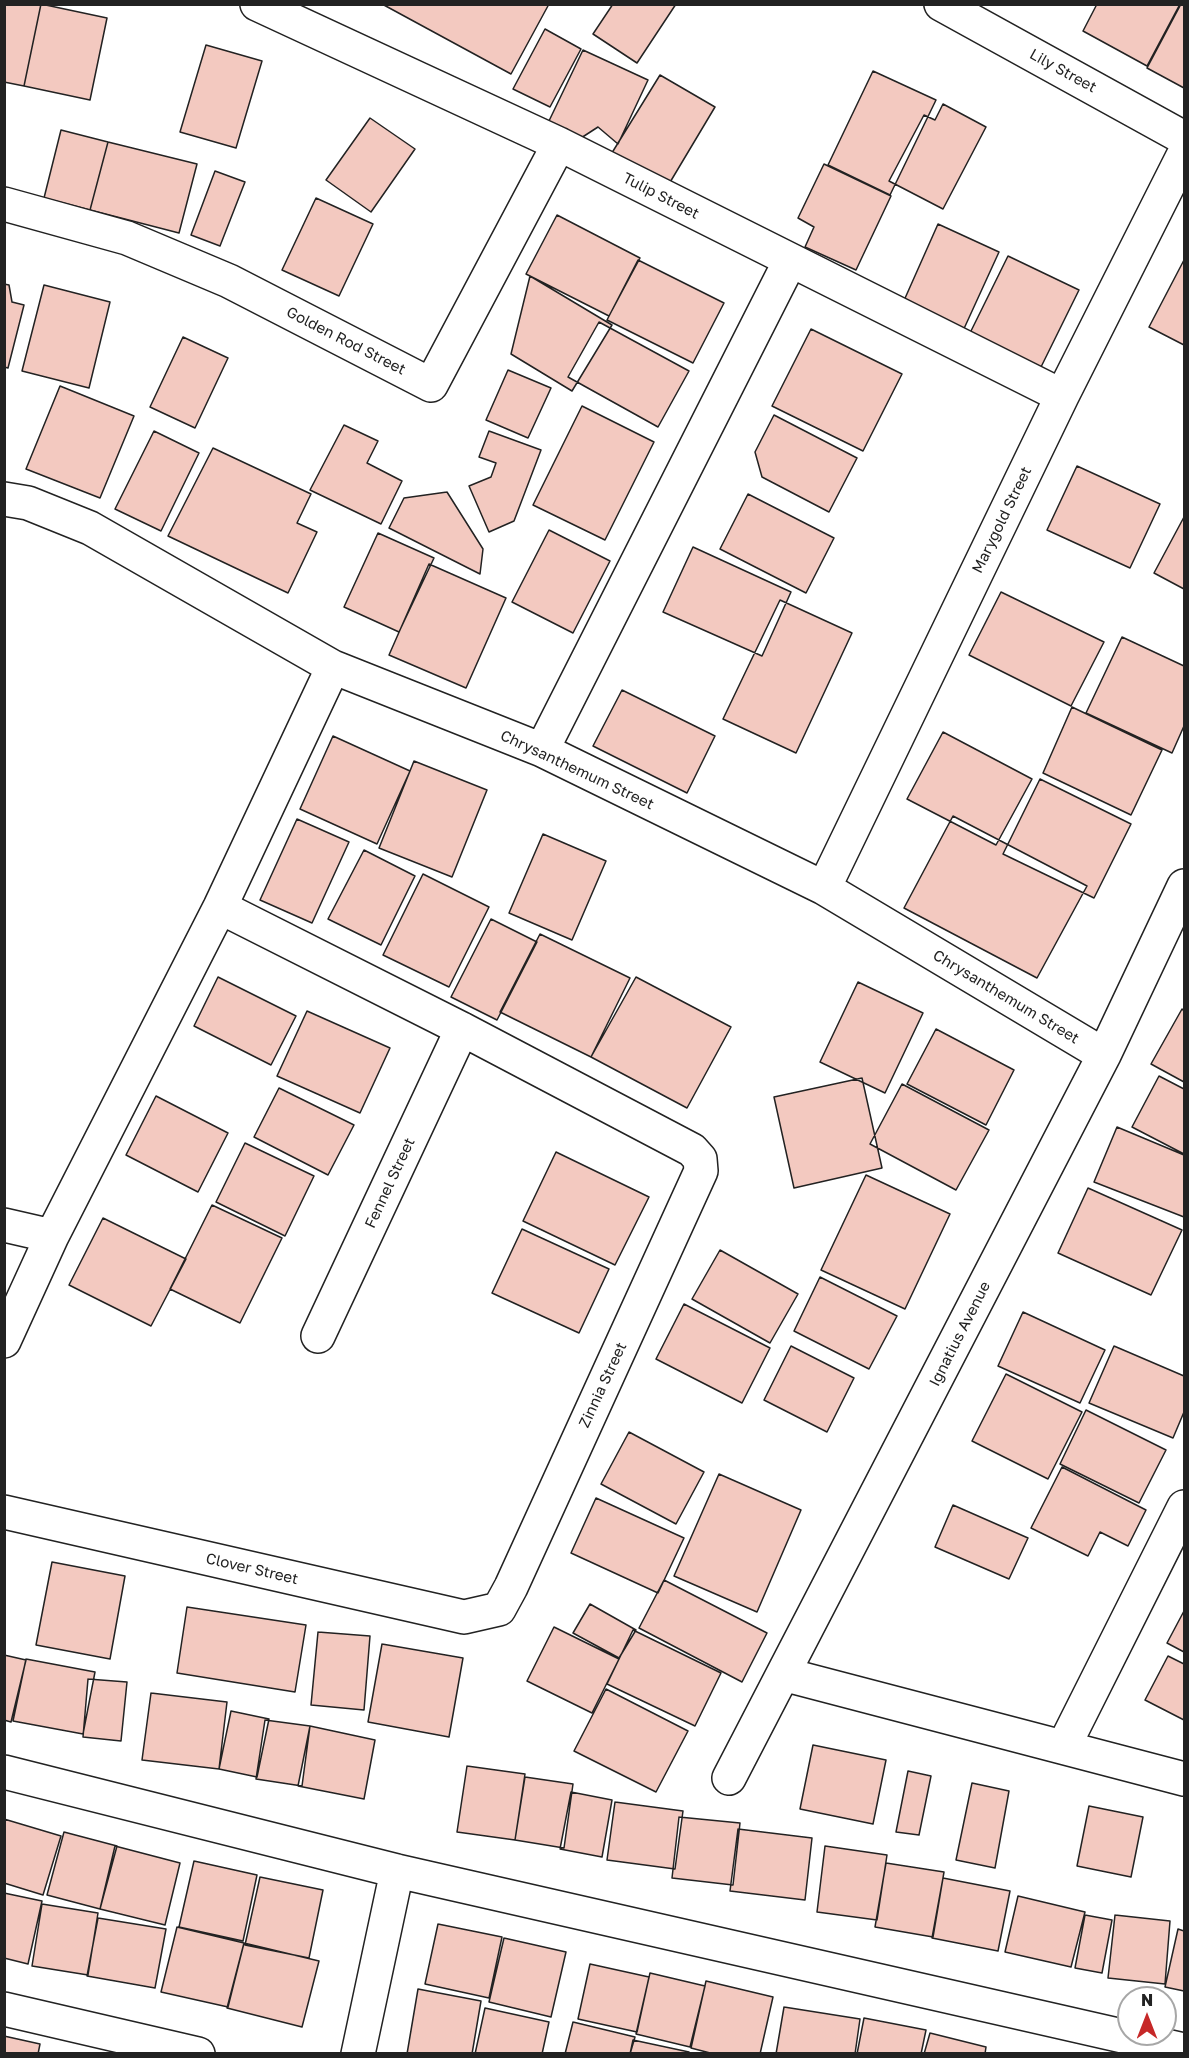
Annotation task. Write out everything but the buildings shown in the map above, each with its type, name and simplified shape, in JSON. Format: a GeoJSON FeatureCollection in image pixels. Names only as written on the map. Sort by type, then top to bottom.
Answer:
{"type":"FeatureCollection","features":[{"type":"Feature","properties":{"kind":"street","name":"Tulip Street"},"geometry":{"type":"LineString","coordinates":[[257,4],[559,144],[1062,396]]}},
{"type":"Feature","properties":{"kind":"street","name":"Lily Street"},"geometry":{"type":"LineString","coordinates":[[940,4],[1185,138]]}},
{"type":"Feature","properties":{"kind":"street","name":"Golden Rod Street"},"geometry":{"type":"LineString","coordinates":[[4,204],[127,238],[229,281],[431,385],[559,144]]}},
{"type":"Feature","properties":{"kind":"street","name":"Marygold Street"},"geometry":{"type":"LineString","coordinates":[[824,888],[1062,396],[1185,154]]}},
{"type":"Feature","properties":{"kind":"street"},"geometry":{"type":"LineString","coordinates":[[542,750],[790,261]]}},
{"type":"Feature","properties":{"kind":"street","name":"Chrysanthemum Street"},"geometry":{"type":"LineString","coordinates":[[4,499],[27,503],[90,528],[333,667],[542,750],[824,888],[1104,1055]]}},
{"type":"Feature","properties":{"kind":"street"},"geometry":{"type":"LineString","coordinates":[[4,1341],[52,1236],[220,907],[333,667]]}},
{"type":"Feature","properties":{"kind":"street","name":"Ignatius Avenue"},"geometry":{"type":"LineString","coordinates":[[729,1778],[1104,1055],[1185,886]]}},
{"type":"Feature","properties":{"kind":"street"},"geometry":{"type":"LineString","coordinates":[[220,907],[462,1029]]}},
{"type":"Feature","properties":{"kind":"street","name":"Zinnia Street"},"geometry":{"type":"LineString","coordinates":[[462,1029],[692,1150],[700,1159],[700,1171],[696,1182],[512,1587],[499,1609]]}},
{"type":"Feature","properties":{"kind":"street","name":"Fennel Street"},"geometry":{"type":"LineString","coordinates":[[318,1336],[462,1029]]}},
{"type":"Feature","properties":{"kind":"street"},"geometry":{"type":"LineString","coordinates":[[4,1225],[52,1236]]}},
{"type":"Feature","properties":{"kind":"street"},"geometry":{"type":"LineString","coordinates":[[1064,1746],[1185,1507]]}},
{"type":"Feature","properties":{"kind":"street","name":"Clover Street"},"geometry":{"type":"LineString","coordinates":[[4,1512],[464,1617],[499,1609]]}},
{"type":"Feature","properties":{"kind":"street"},"geometry":{"type":"LineString","coordinates":[[783,1674],[1185,1779]]}},
{"type":"Feature","properties":{"kind":"street"},"geometry":{"type":"LineString","coordinates":[[4,1772],[397,1871],[1185,2049]]}},
{"type":"Feature","properties":{"kind":"street"},"geometry":{"type":"LineString","coordinates":[[358,2054],[397,1871]]}},
{"type":"Feature","properties":{"kind":"street"},"geometry":{"type":"LineString","coordinates":[[4,2010],[198,2054]]}}]}
